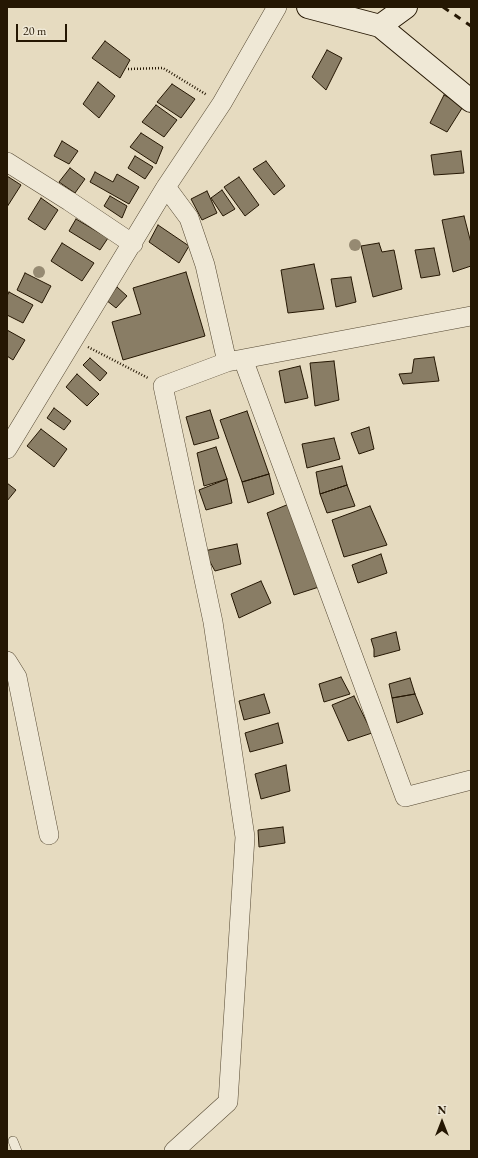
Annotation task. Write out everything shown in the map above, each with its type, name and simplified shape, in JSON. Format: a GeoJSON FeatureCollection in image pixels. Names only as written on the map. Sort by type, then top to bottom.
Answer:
{"type":"FeatureCollection","features":[{"type":"Feature","properties":{"kind":"street"},"geometry":{"type":"LineString","coordinates":[[8,447],[133,244],[166,187],[222,103],[277,7]]}},
{"type":"Feature","properties":{"kind":"street"},"geometry":{"type":"LineString","coordinates":[[308,7],[380,26],[471,101]]}},
{"type":"Feature","properties":{"kind":"street"},"geometry":{"type":"LineString","coordinates":[[380,26],[406,7]]}},
{"type":"Feature","properties":{"kind":"street"},"geometry":{"type":"LineString","coordinates":[[7,162],[69,200],[133,244]]}},
{"type":"Feature","properties":{"kind":"street"},"geometry":{"type":"LineString","coordinates":[[166,187],[189,218],[235,360],[405,797],[471,780]]}},
{"type":"Feature","properties":{"kind":"street"},"geometry":{"type":"LineString","coordinates":[[174,1151],[228,1102],[245,837],[213,622],[163,386],[235,360],[471,316]]}},
{"type":"Feature","properties":{"kind":"street"},"geometry":{"type":"LineString","coordinates":[[7,661],[17,677],[49,835]]}},
{"type":"Feature","properties":{"kind":"lane"},"geometry":{"type":"LineString","coordinates":[[13,1141],[17,1151]]}},
{"type":"Feature","properties":{"kind":"path"},"geometry":{"type":"LineString","coordinates":[[128,69],[163,68],[222,103]]}},
{"type":"Feature","properties":{"kind":"path"},"geometry":{"type":"LineString","coordinates":[[74,340],[163,386]]}},
{"type":"Feature","properties":{"kind":"building"},"geometry":{"type":"Polygon","coordinates":[[[105,41],[130,60],[120,78],[92,58],[105,41]]]}},
{"type":"Feature","properties":{"kind":"building"},"geometry":{"type":"Polygon","coordinates":[[[327,50],[342,58],[326,90],[312,77],[327,50]]]}},
{"type":"Feature","properties":{"kind":"building"},"geometry":{"type":"Polygon","coordinates":[[[98,82],[115,96],[99,118],[83,104],[98,82]]]}},
{"type":"Feature","properties":{"kind":"building"},"geometry":{"type":"Polygon","coordinates":[[[172,84],[195,99],[181,118],[157,102],[172,84]]]}},
{"type":"Feature","properties":{"kind":"building"},"geometry":{"type":"Polygon","coordinates":[[[444,95],[464,105],[447,132],[430,123],[444,95]]]}},
{"type":"Feature","properties":{"kind":"building"},"geometry":{"type":"Polygon","coordinates":[[[156,105],[177,120],[164,137],[142,122],[156,105]]]}},
{"type":"Feature","properties":{"kind":"building"},"geometry":{"type":"Polygon","coordinates":[[[141,133],[163,147],[156,164],[130,147],[141,133]]]}},
{"type":"Feature","properties":{"kind":"building"},"geometry":{"type":"Polygon","coordinates":[[[62,141],[78,151],[69,164],[54,156],[62,141]]]}},
{"type":"Feature","properties":{"kind":"building"},"geometry":{"type":"Polygon","coordinates":[[[461,151],[464,173],[434,175],[431,155],[461,151]]]}},
{"type":"Feature","properties":{"kind":"building"},"geometry":{"type":"Polygon","coordinates":[[[135,156],[153,167],[145,179],[128,168],[135,156]]]}},
{"type":"Feature","properties":{"kind":"building"},"geometry":{"type":"Polygon","coordinates":[[[266,161],[285,186],[274,195],[253,169],[266,161]]]}},
{"type":"Feature","properties":{"kind":"building"},"geometry":{"type":"Polygon","coordinates":[[[70,168],[85,179],[75,193],[59,182],[70,168]]]}},
{"type":"Feature","properties":{"kind":"building"},"geometry":{"type":"Polygon","coordinates":[[[95,172],[113,182],[117,174],[139,187],[129,204],[90,182],[95,172]]]}},
{"type":"Feature","properties":{"kind":"building"},"geometry":{"type":"Polygon","coordinates":[[[7,176],[21,185],[7,207],[7,176]]]}},
{"type":"Feature","properties":{"kind":"building"},"geometry":{"type":"Polygon","coordinates":[[[239,177],[259,205],[245,216],[224,187],[239,177]]]}},
{"type":"Feature","properties":{"kind":"building"},"geometry":{"type":"Polygon","coordinates":[[[222,190],[235,209],[223,216],[211,198],[222,190]]]}},
{"type":"Feature","properties":{"kind":"building"},"geometry":{"type":"Polygon","coordinates":[[[207,191],[217,213],[202,220],[191,199],[207,191]]]}},
{"type":"Feature","properties":{"kind":"building"},"geometry":{"type":"Polygon","coordinates":[[[110,196],[127,206],[122,218],[104,206],[110,196]]]}},
{"type":"Feature","properties":{"kind":"building"},"geometry":{"type":"Polygon","coordinates":[[[41,198],[58,210],[45,230],[28,219],[41,198]]]}},
{"type":"Feature","properties":{"kind":"building"},"geometry":{"type":"Polygon","coordinates":[[[464,216],[471,243],[471,266],[453,272],[442,220],[464,216]]]}},
{"type":"Feature","properties":{"kind":"building"},"geometry":{"type":"Polygon","coordinates":[[[76,219],[108,238],[100,250],[69,231],[76,219]]]}},
{"type":"Feature","properties":{"kind":"building"},"geometry":{"type":"Polygon","coordinates":[[[158,225],[189,246],[179,263],[149,242],[158,225]]]}},
{"type":"Feature","properties":{"kind":"building"},"geometry":{"type":"Polygon","coordinates":[[[62,243],[94,263],[82,281],[51,261],[62,243]]]}},
{"type":"Feature","properties":{"kind":"building"},"geometry":{"type":"Polygon","coordinates":[[[379,243],[382,252],[394,250],[402,289],[373,297],[361,246],[379,243]]]}},
{"type":"Feature","properties":{"kind":"building"},"geometry":{"type":"Polygon","coordinates":[[[434,248],[440,275],[421,278],[415,250],[434,248]]]}},
{"type":"Feature","properties":{"kind":"building"},"geometry":{"type":"Polygon","coordinates":[[[314,264],[324,309],[288,313],[281,270],[314,264]]]}},
{"type":"Feature","properties":{"kind":"building"},"geometry":{"type":"Polygon","coordinates":[[[186,272],[205,336],[123,360],[112,322],[141,314],[133,288],[186,272]]]}},
{"type":"Feature","properties":{"kind":"building"},"geometry":{"type":"Polygon","coordinates":[[[25,273],[51,286],[42,303],[17,290],[25,273]]]}},
{"type":"Feature","properties":{"kind":"building"},"geometry":{"type":"Polygon","coordinates":[[[351,277],[356,302],[336,307],[331,279],[351,277]]]}},
{"type":"Feature","properties":{"kind":"building"},"geometry":{"type":"Polygon","coordinates":[[[117,287],[127,296],[116,308],[106,300],[117,287]]]}},
{"type":"Feature","properties":{"kind":"building"},"geometry":{"type":"Polygon","coordinates":[[[9,292],[33,305],[23,323],[7,315],[7,296],[9,292]]]}},
{"type":"Feature","properties":{"kind":"building"},"geometry":{"type":"Polygon","coordinates":[[[7,330],[25,340],[13,360],[7,356],[7,330]]]}},
{"type":"Feature","properties":{"kind":"building"},"geometry":{"type":"Polygon","coordinates":[[[434,357],[439,381],[403,384],[399,374],[412,373],[414,359],[434,357]]]}},
{"type":"Feature","properties":{"kind":"building"},"geometry":{"type":"Polygon","coordinates":[[[90,358],[107,373],[100,381],[83,365],[90,358]]]}},
{"type":"Feature","properties":{"kind":"building"},"geometry":{"type":"Polygon","coordinates":[[[334,361],[339,400],[315,406],[310,363],[334,361]]]}},
{"type":"Feature","properties":{"kind":"building"},"geometry":{"type":"Polygon","coordinates":[[[300,366],[308,398],[285,403],[279,371],[300,366]]]}},
{"type":"Feature","properties":{"kind":"building"},"geometry":{"type":"Polygon","coordinates":[[[77,374],[99,394],[87,406],[66,387],[77,374]]]}},
{"type":"Feature","properties":{"kind":"building"},"geometry":{"type":"Polygon","coordinates":[[[54,408],[71,421],[64,430],[47,418],[54,408]]]}},
{"type":"Feature","properties":{"kind":"building"},"geometry":{"type":"Polygon","coordinates":[[[210,410],[219,438],[194,445],[186,417],[210,410]]]}},
{"type":"Feature","properties":{"kind":"building"},"geometry":{"type":"Polygon","coordinates":[[[247,411],[269,474],[242,482],[220,420],[247,411]]]}},
{"type":"Feature","properties":{"kind":"building"},"geometry":{"type":"Polygon","coordinates":[[[369,427],[374,449],[359,454],[351,433],[369,427]]]}},
{"type":"Feature","properties":{"kind":"building"},"geometry":{"type":"Polygon","coordinates":[[[41,429],[67,449],[54,467],[27,446],[41,429]]]}},
{"type":"Feature","properties":{"kind":"building"},"geometry":{"type":"Polygon","coordinates":[[[334,438],[340,459],[307,468],[302,444],[334,438]]]}},
{"type":"Feature","properties":{"kind":"building"},"geometry":{"type":"Polygon","coordinates":[[[216,447],[227,479],[204,486],[197,453],[216,447]]]}},
{"type":"Feature","properties":{"kind":"building"},"geometry":{"type":"Polygon","coordinates":[[[342,466],[347,485],[320,494],[316,472],[342,466]]]}},
{"type":"Feature","properties":{"kind":"building"},"geometry":{"type":"Polygon","coordinates":[[[269,474],[274,494],[248,503],[242,482],[269,474]]]}},
{"type":"Feature","properties":{"kind":"building"},"geometry":{"type":"Polygon","coordinates":[[[227,479],[232,503],[206,510],[199,490],[227,479]]]}},
{"type":"Feature","properties":{"kind":"building"},"geometry":{"type":"Polygon","coordinates":[[[7,483],[16,490],[7,501],[7,483]]]}},
{"type":"Feature","properties":{"kind":"building"},"geometry":{"type":"Polygon","coordinates":[[[347,485],[355,506],[327,513],[320,494],[347,485]]]}},
{"type":"Feature","properties":{"kind":"building"},"geometry":{"type":"Polygon","coordinates":[[[289,504],[322,586],[294,595],[267,513],[289,504]]]}},
{"type":"Feature","properties":{"kind":"building"},"geometry":{"type":"Polygon","coordinates":[[[370,506],[387,545],[344,557],[332,520],[370,506]]]}},
{"type":"Feature","properties":{"kind":"building"},"geometry":{"type":"Polygon","coordinates":[[[237,544],[241,564],[215,571],[204,551],[237,544]]]}},
{"type":"Feature","properties":{"kind":"building"},"geometry":{"type":"Polygon","coordinates":[[[381,554],[387,573],[358,583],[352,565],[381,554]]]}},
{"type":"Feature","properties":{"kind":"building"},"geometry":{"type":"Polygon","coordinates":[[[261,581],[271,603],[239,618],[231,594],[261,581]]]}},
{"type":"Feature","properties":{"kind":"building"},"geometry":{"type":"Polygon","coordinates":[[[396,632],[400,650],[374,657],[374,649],[371,639],[396,632]]]}},
{"type":"Feature","properties":{"kind":"building"},"geometry":{"type":"Polygon","coordinates":[[[341,677],[350,694],[324,702],[319,684],[341,677]]]}},
{"type":"Feature","properties":{"kind":"building"},"geometry":{"type":"Polygon","coordinates":[[[410,678],[415,694],[392,698],[389,684],[410,678]]]}},
{"type":"Feature","properties":{"kind":"building"},"geometry":{"type":"Polygon","coordinates":[[[264,694],[270,713],[244,720],[239,701],[264,694]]]}},
{"type":"Feature","properties":{"kind":"building"},"geometry":{"type":"Polygon","coordinates":[[[415,694],[423,714],[397,723],[392,698],[415,694]]]}},
{"type":"Feature","properties":{"kind":"building"},"geometry":{"type":"Polygon","coordinates":[[[354,696],[372,733],[348,741],[332,705],[354,696]]]}},
{"type":"Feature","properties":{"kind":"building"},"geometry":{"type":"Polygon","coordinates":[[[278,723],[283,743],[250,752],[245,733],[278,723]]]}},
{"type":"Feature","properties":{"kind":"building"},"geometry":{"type":"Polygon","coordinates":[[[286,765],[290,791],[261,799],[255,774],[286,765]]]}},
{"type":"Feature","properties":{"kind":"building"},"geometry":{"type":"Polygon","coordinates":[[[283,827],[285,843],[259,847],[258,830],[283,827]]]}},
{"type":"Feature","properties":{"kind":"railway"},"geometry":{"type":"LineString","coordinates":[[443,7],[471,26]]}}]}
